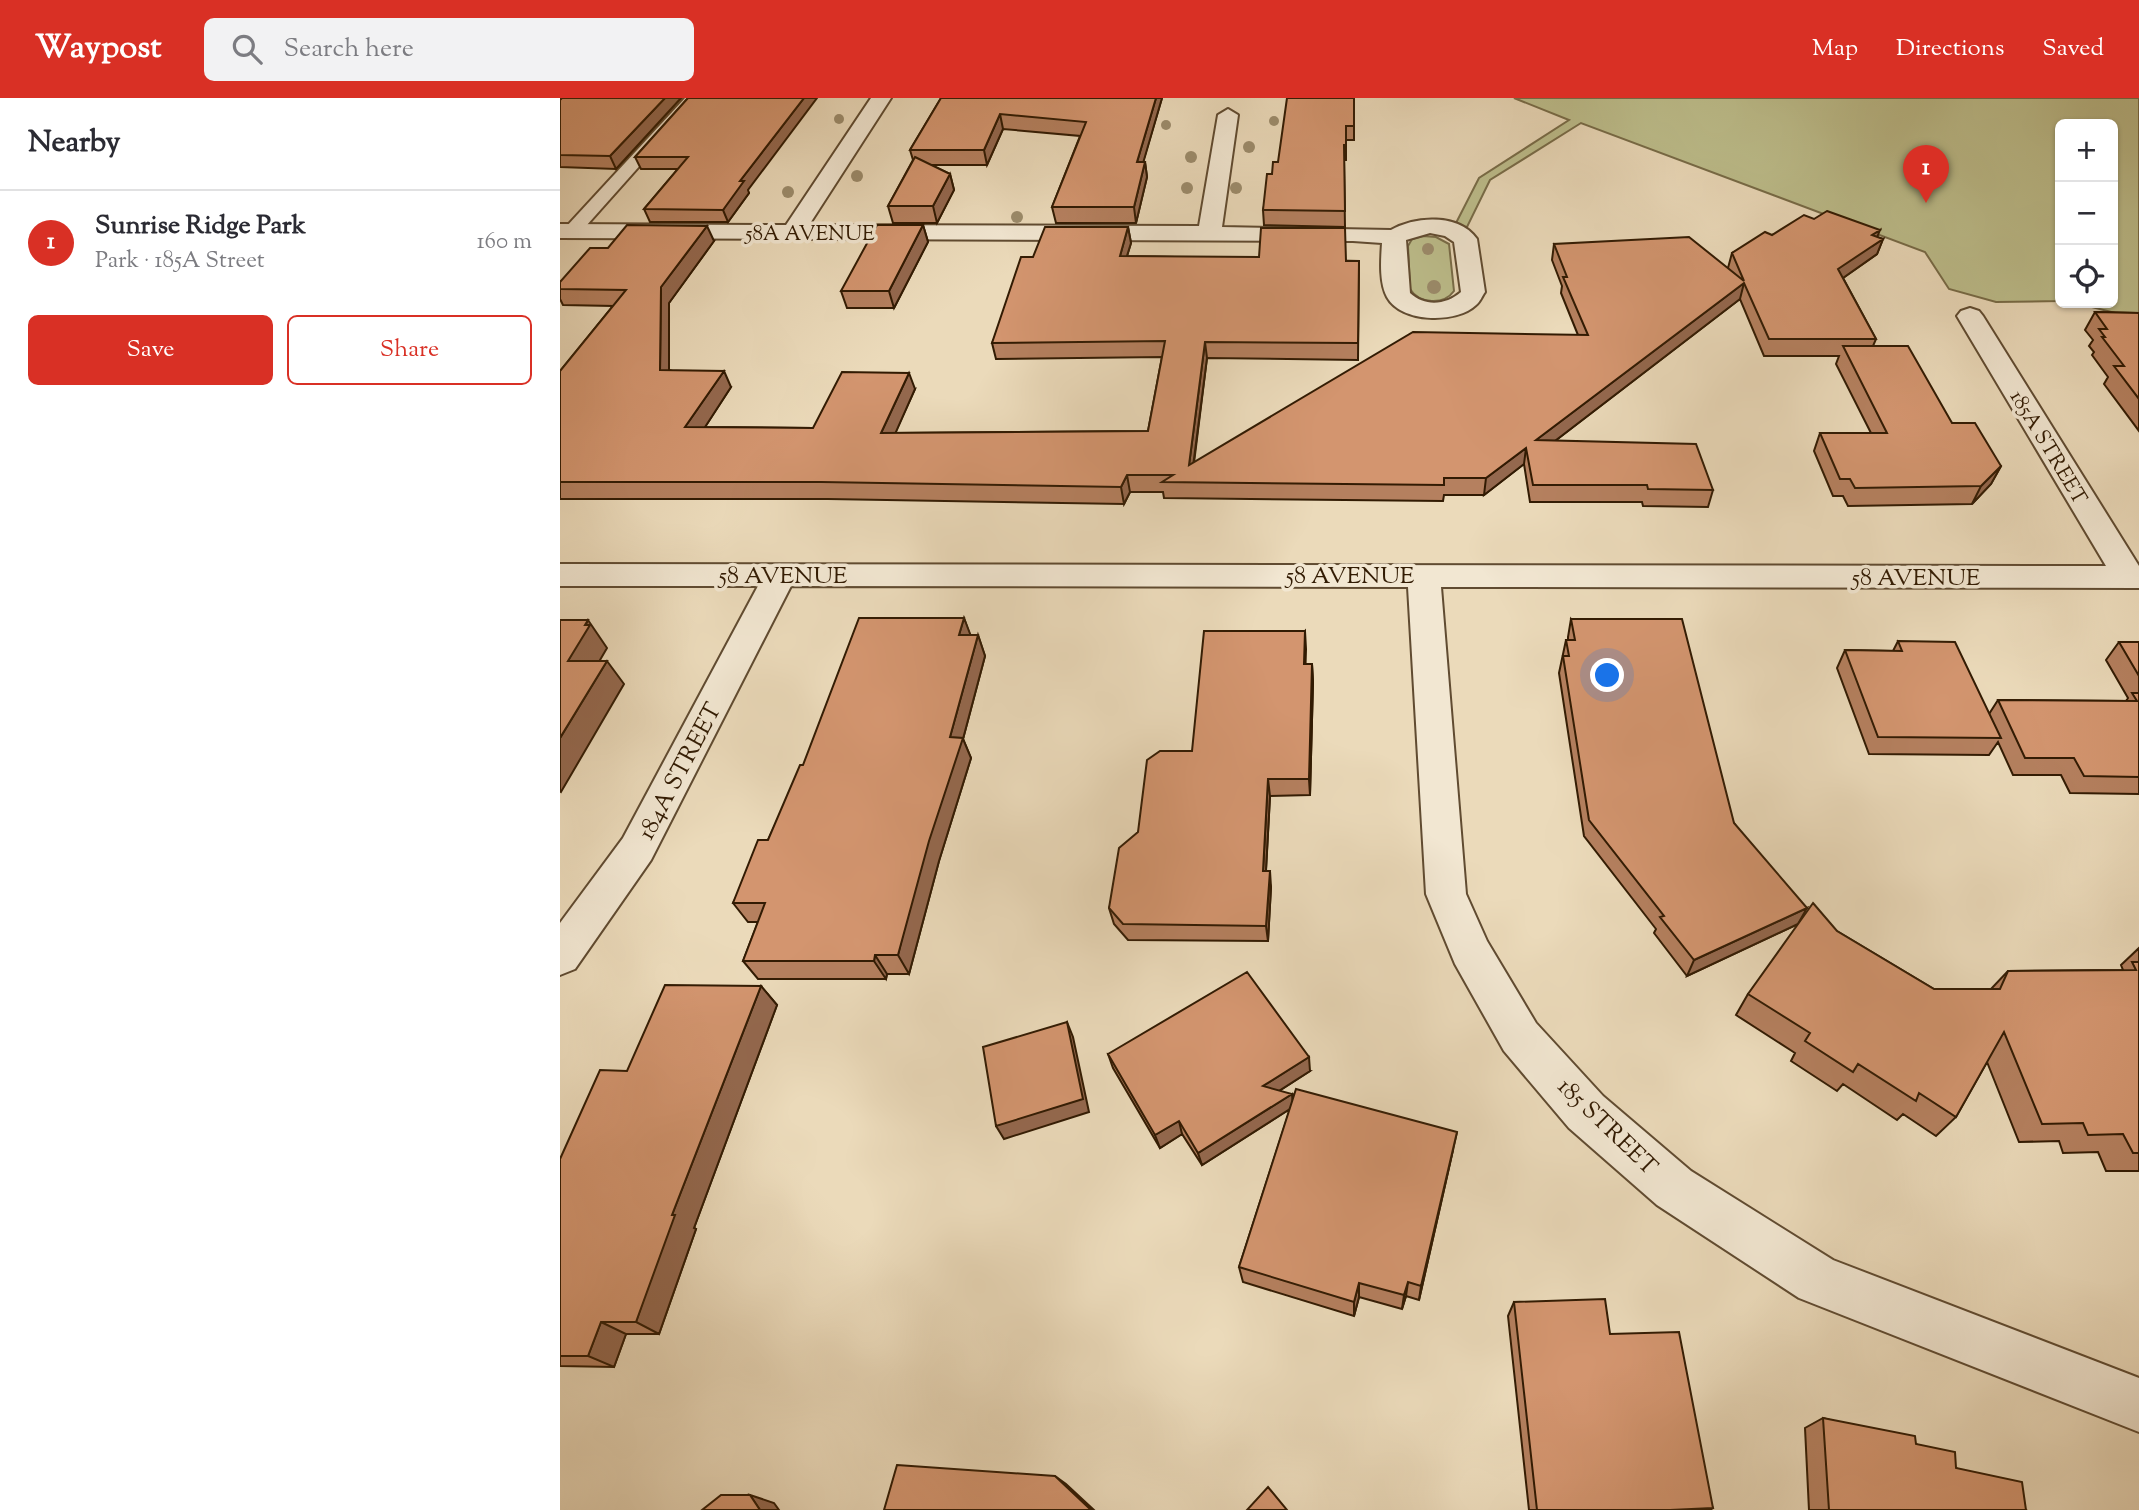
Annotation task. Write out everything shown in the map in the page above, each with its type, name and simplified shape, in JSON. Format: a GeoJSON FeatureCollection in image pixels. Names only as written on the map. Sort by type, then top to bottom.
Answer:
{"type":"FeatureCollection","features":[{"type":"Feature","properties":{"kind":"street"},"geometry":{"type":"LineString","coordinates":[[792,233],[881,98]]}},
{"type":"Feature","properties":{"kind":"street"},"geometry":{"type":"LineString","coordinates":[[1209,234],[1228,115]]}},
{"type":"Feature","properties":{"kind":"street","name":"58A AVENUE"},"geometry":{"type":"LineString","coordinates":[[566,231],[1353,234],[1395,237]]}},
{"type":"Feature","properties":{"kind":"street","name":"185A STREET"},"geometry":{"type":"LineString","coordinates":[[1970,316],[2134,578]]}},
{"type":"Feature","properties":{"kind":"street","name":"58 AVENUE"},"geometry":{"type":"LineString","coordinates":[[560,575],[2134,578]]}},
{"type":"Feature","properties":{"kind":"street","name":"184A STREET"},"geometry":{"type":"LineString","coordinates":[[560,956],[637,849],[781,575]]}},
{"type":"Feature","properties":{"kind":"street","name":"185 STREET"},"geometry":{"type":"LineString","coordinates":[[1424,575],[1446,894],[1470,951],[1520,1037],[1586,1112],[1674,1188],[1817,1280],[2139,1405]]}},
{"type":"Feature","properties":{"kind":"lane"},"geometry":{"type":"LineString","coordinates":[[566,231],[694,98]]}},
{"type":"Feature","properties":{"kind":"green space"},"geometry":{"type":"Polygon","coordinates":[[[1514,98],[2139,98],[2139,319],[2096,308],[2118,308],[2118,119],[2055,119],[2055,301],[1996,302],[1949,289],[1925,252],[1581,123],[1490,180],[1466,229],[1455,225],[1479,178],[1569,120],[1514,98]]]}},
{"type":"Feature","properties":{"kind":"green space"},"geometry":{"type":"Polygon","coordinates":[[[1436,237],[1449,244],[1454,291],[1444,299],[1425,300],[1410,289],[1408,246],[1412,239],[1436,237]]]}},
{"type":"Feature","properties":{"kind":"building"},"geometry":{"type":"Polygon","coordinates":[[[562,98],[665,98],[610,156],[560,155],[562,98]]]}},
{"type":"Feature","properties":{"kind":"building"},"geometry":{"type":"Polygon","coordinates":[[[688,98],[804,98],[740,181],[744,181],[723,210],[644,209],[688,157],[635,157],[688,98]]]}},
{"type":"Feature","properties":{"kind":"building"},"geometry":{"type":"Polygon","coordinates":[[[941,98],[1156,98],[1137,162],[1145,162],[1134,207],[1052,207],[1086,122],[1000,114],[984,150],[910,150],[941,98]]]}},
{"type":"Feature","properties":{"kind":"building"},"geometry":{"type":"Polygon","coordinates":[[[1287,98],[1354,98],[1354,126],[1346,126],[1344,145],[1345,211],[1263,210],[1267,174],[1272,174],[1273,162],[1278,162],[1287,98]]]}},
{"type":"Feature","properties":{"kind":"building"},"geometry":{"type":"Polygon","coordinates":[[[915,157],[950,174],[933,206],[888,206],[915,157]]]}},
{"type":"Feature","properties":{"kind":"building"},"geometry":{"type":"Polygon","coordinates":[[[1827,211],[1880,230],[1872,235],[1883,239],[1838,269],[1876,339],[1769,339],[1744,283],[1536,440],[1696,444],[1713,490],[1648,489],[1647,485],[1533,485],[1526,448],[1486,478],[1444,478],[1444,485],[1162,482],[1173,475],[1127,475],[1121,487],[821,482],[560,482],[560,371],[626,290],[560,289],[560,282],[590,248],[608,248],[627,225],[707,226],[661,287],[660,370],[724,371],[685,427],[813,428],[842,372],[909,373],[881,433],[1148,431],[1165,341],[992,343],[1021,257],[1033,257],[1045,227],[1128,227],[1120,256],[1259,257],[1261,228],[1345,228],[1346,261],[1359,261],[1358,343],[1205,342],[1189,465],[1413,332],[1588,335],[1563,277],[1567,277],[1554,244],[1689,237],[1744,281],[1732,253],[1765,232],[1772,235],[1804,215],[1814,219],[1827,211]]]}},
{"type":"Feature","properties":{"kind":"building"},"geometry":{"type":"Polygon","coordinates":[[[877,225],[923,225],[889,291],[841,291],[877,225]]]}},
{"type":"Feature","properties":{"kind":"building"},"geometry":{"type":"Polygon","coordinates":[[[2095,312],[2139,313],[2139,399],[2114,366],[2124,366],[2102,337],[2105,337],[2099,329],[2107,329],[2095,312]]]}},
{"type":"Feature","properties":{"kind":"building"},"geometry":{"type":"Polygon","coordinates":[[[1843,346],[1908,346],[1952,423],[1975,423],[2001,466],[1981,486],[1855,488],[1850,479],[1840,479],[1820,433],[1887,433],[1843,346]]]}},
{"type":"Feature","properties":{"kind":"building"},"geometry":{"type":"Polygon","coordinates":[[[859,618],[964,618],[959,635],[978,635],[950,737],[963,738],[929,841],[898,955],[875,955],[874,961],[743,961],[765,903],[733,903],[758,840],[768,840],[800,765],[803,765],[859,618]]]}},
{"type":"Feature","properties":{"kind":"building"},"geometry":{"type":"Polygon","coordinates":[[[1571,619],[1682,619],[1734,823],[1807,908],[1694,960],[1660,917],[1664,916],[1589,820],[1563,656],[1569,656],[1566,640],[1575,640],[1571,619]]]}},
{"type":"Feature","properties":{"kind":"building"},"geometry":{"type":"Polygon","coordinates":[[[560,620],[588,620],[585,625],[590,625],[568,661],[607,661],[560,738],[560,620]]]}},
{"type":"Feature","properties":{"kind":"building"},"geometry":{"type":"Polygon","coordinates":[[[1204,631],[1305,631],[1304,664],[1312,664],[1309,779],[1268,779],[1263,871],[1270,871],[1266,926],[1123,924],[1109,908],[1119,848],[1138,832],[1147,760],[1160,751],[1192,751],[1204,631]]]}},
{"type":"Feature","properties":{"kind":"building"},"geometry":{"type":"Polygon","coordinates":[[[1898,641],[1955,642],[2001,738],[1878,737],[1845,650],[1902,651],[1898,641]]]}},
{"type":"Feature","properties":{"kind":"building"},"geometry":{"type":"Polygon","coordinates":[[[2119,642],[2139,642],[2139,676],[2119,642]]]}},
{"type":"Feature","properties":{"kind":"building"},"geometry":{"type":"Polygon","coordinates":[[[2132,693],[2139,693],[2139,777],[2084,776],[2074,758],[2025,758],[1998,700],[2137,701],[2132,693]]]}},
{"type":"Feature","properties":{"kind":"building"},"geometry":{"type":"Polygon","coordinates":[[[1813,903],[1837,931],[1934,989],[2000,989],[2008,971],[2136,970],[2132,962],[2139,962],[2139,1153],[2133,1153],[2123,1134],[2088,1135],[2083,1123],[2042,1124],[2004,1032],[1956,1117],[1919,1093],[1916,1101],[1858,1064],[1853,1072],[1805,1041],[1810,1033],[1748,994],[1813,903]]]}},
{"type":"Feature","properties":{"kind":"building"},"geometry":{"type":"Polygon","coordinates":[[[1247,972],[1309,1057],[1263,1086],[1292,1094],[1198,1153],[1179,1121],[1155,1135],[1108,1054],[1247,972]]]}},
{"type":"Feature","properties":{"kind":"building"},"geometry":{"type":"Polygon","coordinates":[[[665,985],[761,986],[672,1215],[675,1215],[636,1322],[601,1322],[588,1356],[560,1356],[560,1159],[600,1070],[627,1071],[665,985]]]}},
{"type":"Feature","properties":{"kind":"building"},"geometry":{"type":"Polygon","coordinates":[[[1067,1022],[1083,1099],[996,1126],[983,1047],[1067,1022]]]}},
{"type":"Feature","properties":{"kind":"building"},"geometry":{"type":"Polygon","coordinates":[[[1296,1089],[1457,1132],[1421,1286],[1408,1282],[1404,1295],[1359,1283],[1354,1302],[1239,1267],[1296,1089]]]}},
{"type":"Feature","properties":{"kind":"building"},"geometry":{"type":"Polygon","coordinates":[[[1605,1299],[1610,1334],[1679,1332],[1713,1508],[1537,1510],[1514,1302],[1605,1299]]]}},
{"type":"Feature","properties":{"kind":"building"},"geometry":{"type":"Polygon","coordinates":[[[1823,1418],[1915,1436],[1916,1444],[1955,1452],[1956,1468],[2022,1482],[2026,1510],[1829,1510],[1823,1418]]]}},
{"type":"Feature","properties":{"kind":"building"},"geometry":{"type":"Polygon","coordinates":[[[897,1465],[1055,1476],[1091,1510],[884,1510],[897,1465]]]}},
{"type":"Feature","properties":{"kind":"building"},"geometry":{"type":"Polygon","coordinates":[[[1268,1487],[1287,1510],[1247,1510],[1268,1487]]]}},
{"type":"Feature","properties":{"kind":"building"},"geometry":{"type":"Polygon","coordinates":[[[721,1495],[750,1495],[760,1510],[702,1510],[721,1495]]]}},
{"type":"Feature","properties":{"kind":"place","name":"Sunrise Ridge Park"},"geometry":{"type":"Point","coordinates":[1926,203]}}]}
